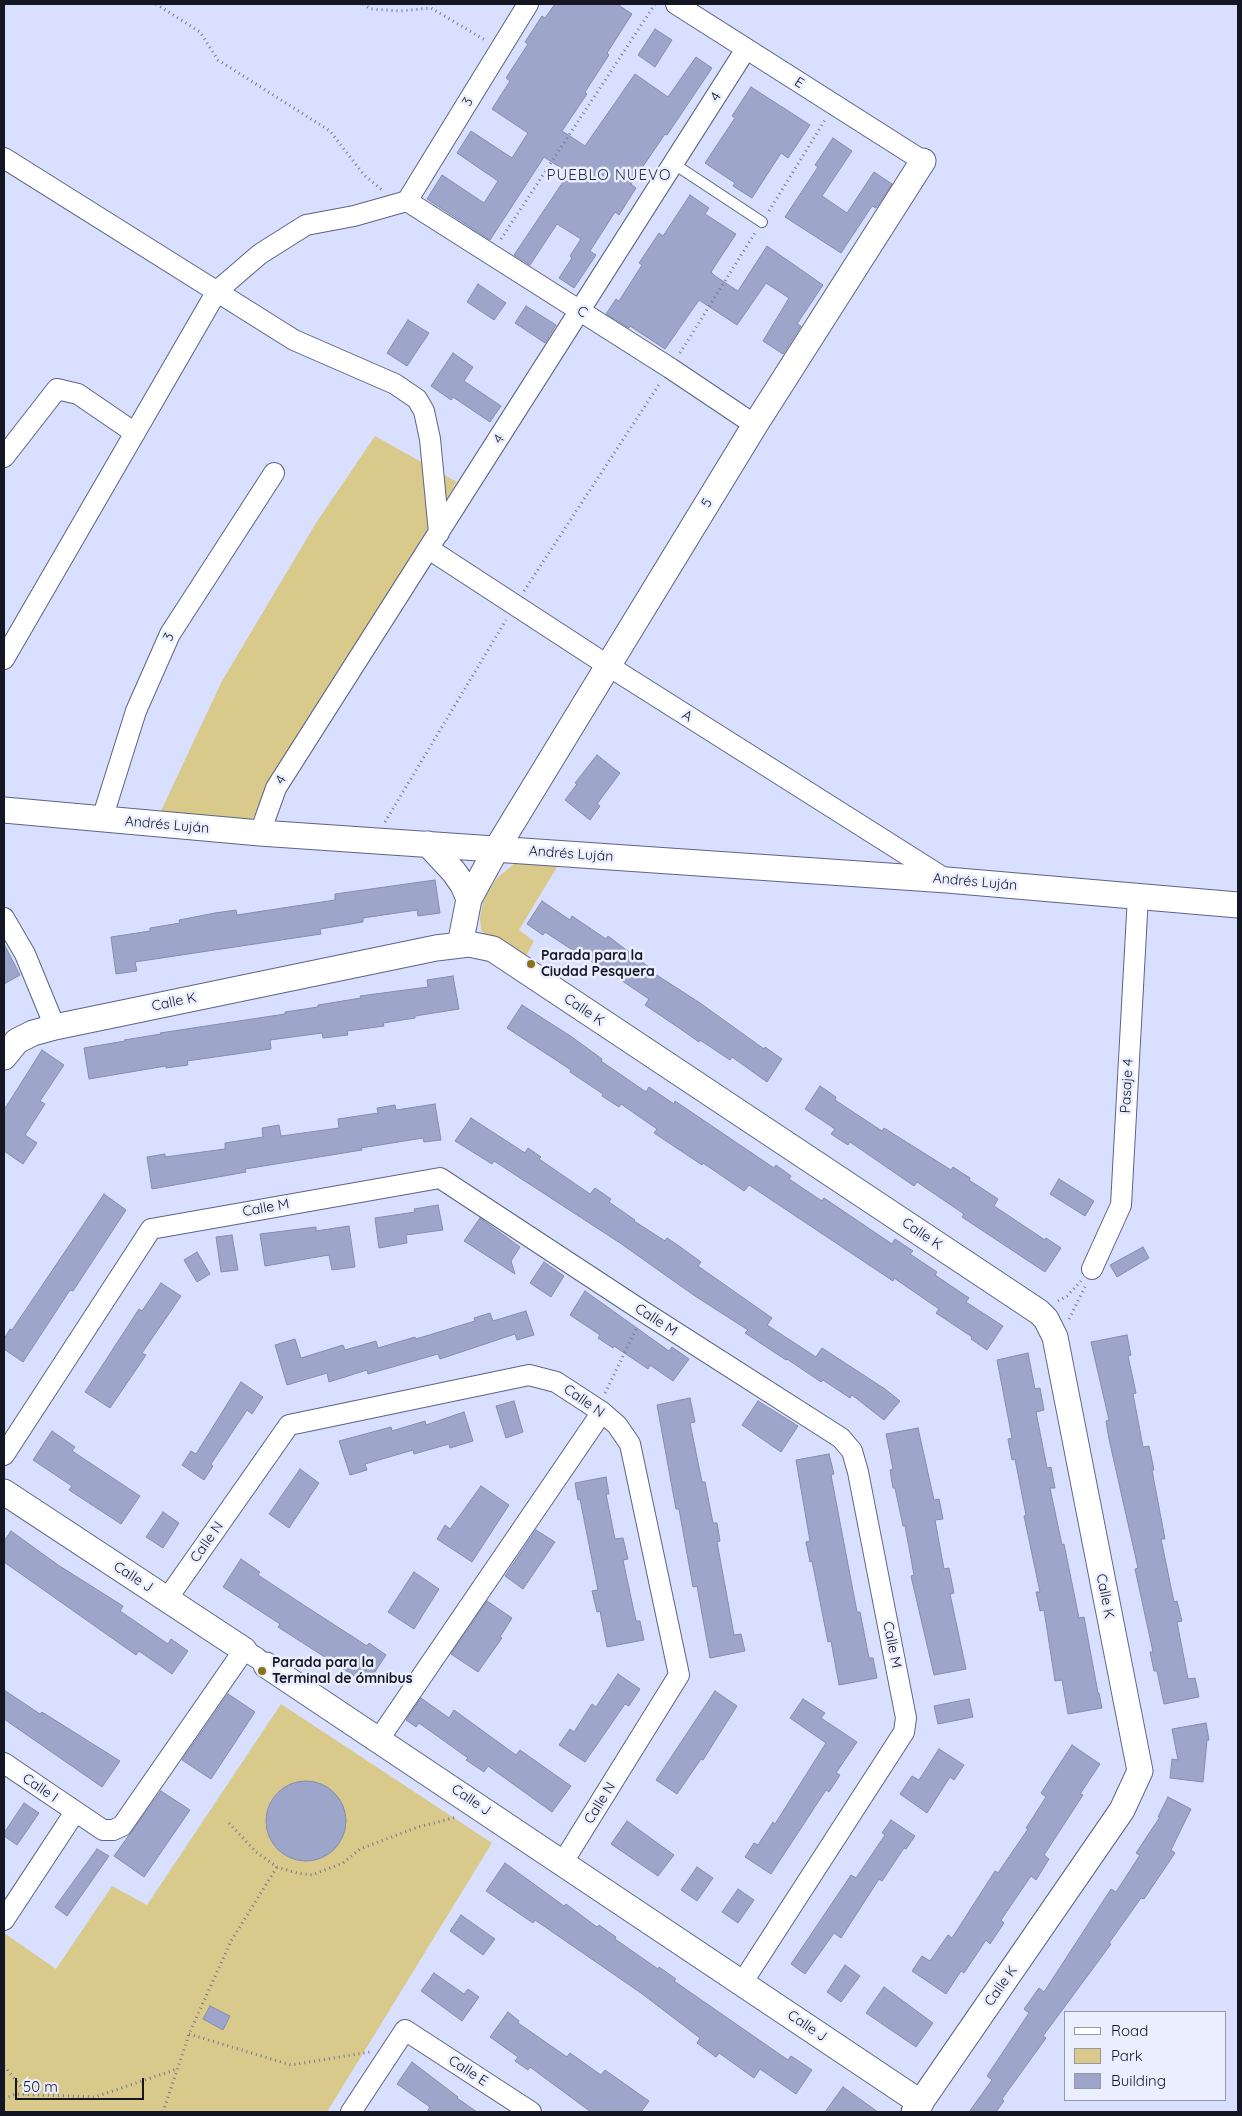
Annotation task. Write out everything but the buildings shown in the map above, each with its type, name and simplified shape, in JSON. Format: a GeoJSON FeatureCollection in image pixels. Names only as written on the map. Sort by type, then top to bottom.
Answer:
{"type":"FeatureCollection","features":[{"type":"Feature","properties":{"kind":"street","name":"3"},"geometry":{"type":"LineString","coordinates":[[402,202],[528,4]]}},
{"type":"Feature","properties":{"kind":"street","name":"E"},"geometry":{"type":"LineString","coordinates":[[676,4],[923,161]]}},
{"type":"Feature","properties":{"kind":"street","name":"4"},"geometry":{"type":"LineString","coordinates":[[260,833],[276,788],[746,49]]}},
{"type":"Feature","properties":{"kind":"street"},"geometry":{"type":"LineString","coordinates":[[4,158],[294,340],[395,384],[417,399],[424,411],[430,440],[434,541]]}},
{"type":"Feature","properties":{"kind":"street","name":"5"},"geometry":{"type":"LineString","coordinates":[[460,945],[469,899],[497,848],[755,425],[923,161]]}},
{"type":"Feature","properties":{"kind":"street","name":"C"},"geometry":{"type":"LineString","coordinates":[[402,202],[491,254],[670,368],[755,425]]}},
{"type":"Feature","properties":{"kind":"street"},"geometry":{"type":"LineString","coordinates":[[4,659],[217,291],[260,254],[306,225],[354,216],[402,202]]}},
{"type":"Feature","properties":{"kind":"street"},"geometry":{"type":"LineString","coordinates":[[4,456],[57,389],[78,394],[135,433]]}},
{"type":"Feature","properties":{"kind":"street","name":"3"},"geometry":{"type":"LineString","coordinates":[[102,819],[136,711],[170,634],[274,473]]}},
{"type":"Feature","properties":{"kind":"street","name":"A"},"geometry":{"type":"LineString","coordinates":[[434,541],[516,605],[607,665],[947,880]]}},
{"type":"Feature","properties":{"kind":"street","name":"Andrés Luján"},"geometry":{"type":"LineString","coordinates":[[4,810],[260,833],[947,880],[1238,905]]}},
{"type":"Feature","properties":{"kind":"street"},"geometry":{"type":"LineString","coordinates":[[428,844],[454,872],[463,885],[469,899]]}},
{"type":"Feature","properties":{"kind":"street","name":"Pasaje 4"},"geometry":{"type":"LineString","coordinates":[[1092,1270],[1120,1205],[1138,896]]}},
{"type":"Feature","properties":{"kind":"street"},"geometry":{"type":"LineString","coordinates":[[4,918],[25,954],[55,1027]]}},
{"type":"Feature","properties":{"kind":"street","name":"Calle K"},"geometry":{"type":"LineString","coordinates":[[4,1057],[17,1041],[33,1033],[55,1027],[436,948],[469,944],[493,949],[1039,1312],[1046,1319],[1054,1337],[1140,1771],[1122,1810],[923,2109]]}},
{"type":"Feature","properties":{"kind":"street","name":"Calle M"},"geometry":{"type":"LineString","coordinates":[[4,1455],[151,1229],[440,1178],[841,1438],[852,1451],[858,1472],[906,1718],[904,1732],[742,1983]]}},
{"type":"Feature","properties":{"kind":"street","name":"Calle N"},"geometry":{"type":"LineString","coordinates":[[167,1600],[290,1425],[530,1375],[556,1382],[600,1411],[617,1425],[630,1444],[679,1675],[563,1862]]}},
{"type":"Feature","properties":{"kind":"street"},"geometry":{"type":"LineString","coordinates":[[379,1739],[600,1411]]}},
{"type":"Feature","properties":{"kind":"street","name":"Calle J"},"geometry":{"type":"LineString","coordinates":[[4,1492],[563,1862],[923,2109]]}},
{"type":"Feature","properties":{"kind":"street","name":"Calle I"},"geometry":{"type":"LineString","coordinates":[[4,1764],[103,1830],[113,1830],[122,1826],[244,1650]]}},
{"type":"Feature","properties":{"kind":"street"},"geometry":{"type":"LineString","coordinates":[[4,1920],[75,1812]]}},
{"type":"Feature","properties":{"kind":"street","name":"Calle E"},"geometry":{"type":"LineString","coordinates":[[394,2047],[405,2030],[531,2112]]}},
{"type":"Feature","properties":{"kind":"street"},"geometry":{"type":"LineString","coordinates":[[351,2112],[394,2047]]}},
{"type":"Feature","properties":{"kind":"lane"},"geometry":{"type":"LineString","coordinates":[[674,164],[762,222]]}},
{"type":"Feature","properties":{"kind":"path"},"geometry":{"type":"LineString","coordinates":[[156,4],[200,32],[218,60],[330,131],[364,175],[402,202]]}},
{"type":"Feature","properties":{"kind":"path"},"geometry":{"type":"LineString","coordinates":[[363,4],[372,9],[431,8],[500,49]]}},
{"type":"Feature","properties":{"kind":"path"},"geometry":{"type":"LineString","coordinates":[[491,254],[655,4]]}},
{"type":"Feature","properties":{"kind":"path"},"geometry":{"type":"LineString","coordinates":[[374,840],[516,605],[670,368],[834,105]]}},
{"type":"Feature","properties":{"kind":"path"},"geometry":{"type":"LineString","coordinates":[[1039,1312],[1067,1296],[1092,1270]]}},
{"type":"Feature","properties":{"kind":"path"},"geometry":{"type":"LineString","coordinates":[[1054,1337],[1069,1319],[1082,1296],[1092,1270]]}},
{"type":"Feature","properties":{"kind":"path"},"geometry":{"type":"LineString","coordinates":[[600,1411],[644,1312]]}},
{"type":"Feature","properties":{"kind":"path"},"geometry":{"type":"LineString","coordinates":[[230,1823],[256,1852],[277,1867],[297,1874],[312,1875],[343,1863],[360,1849],[418,1827],[484,1809]]}},
{"type":"Feature","properties":{"kind":"path"},"geometry":{"type":"LineString","coordinates":[[163,2112],[189,2034],[231,1941],[277,1867]]}},
{"type":"Feature","properties":{"kind":"path"},"geometry":{"type":"LineString","coordinates":[[189,2034],[291,2065],[394,2047]]}},
{"type":"Feature","properties":{"kind":"path"},"geometry":{"type":"LineString","coordinates":[[4,2066],[27,2094]]}},
{"type":"Feature","properties":{"kind":"path"},"geometry":{"type":"LineString","coordinates":[[4,2099],[15,2094],[95,2097],[178,2068]]}},
{"type":"Feature","properties":{"kind":"green space"},"geometry":{"type":"Polygon","coordinates":[[[375,436],[457,482],[267,787],[253,818],[243,824],[160,813],[222,681],[316,523],[375,436]]]}},
{"type":"Feature","properties":{"kind":"green space"},"geometry":{"type":"Polygon","coordinates":[[[534,861],[557,867],[519,930],[534,941],[526,956],[498,937],[484,934],[481,930],[480,917],[483,901],[497,878],[514,864],[534,861]]]}},
{"type":"Feature","properties":{"kind":"green space"},"geometry":{"type":"Polygon","coordinates":[[[281,1704],[492,1843],[327,2112],[4,2112],[4,1933],[56,1969],[112,1886],[147,1905],[281,1704]]]}},
{"type":"Feature","properties":{"kind":"place","name":"Parada para la Ciudad Pesquera"},"geometry":{"type":"Point","coordinates":[531,964]}},
{"type":"Feature","properties":{"kind":"place","name":"Parada para la Terminal de ómnibus"},"geometry":{"type":"Point","coordinates":[262,1671]}},
{"type":"Feature","properties":{"kind":"district","name":"PUEBLO NUEVO"},"geometry":{"type":"Point","coordinates":[609,175]}}]}
